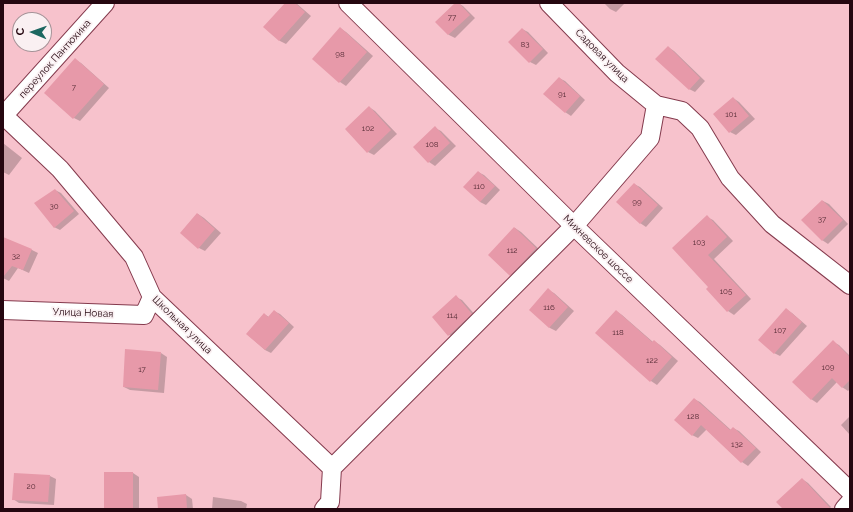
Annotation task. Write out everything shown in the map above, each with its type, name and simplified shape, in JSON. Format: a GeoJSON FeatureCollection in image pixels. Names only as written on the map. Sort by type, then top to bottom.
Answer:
{"type":"FeatureCollection","features":[{"type":"Feature","properties":{"kind":"street","name":"переулок Пантюхина"},"geometry":{"type":"LineString","coordinates":[[3,115],[105,3]]}},
{"type":"Feature","properties":{"kind":"street","name":"Михневское шоссе"},"geometry":{"type":"LineString","coordinates":[[348,3],[574,226],[850,491]]}},
{"type":"Feature","properties":{"kind":"street","name":"Садовая улица"},"geometry":{"type":"LineString","coordinates":[[549,3],[617,73],[656,105]]}},
{"type":"Feature","properties":{"kind":"street"},"geometry":{"type":"LineString","coordinates":[[330,507],[332,468],[574,226],[650,138],[656,105],[682,111],[700,128],[730,178],[772,224],[850,285]]}},
{"type":"Feature","properties":{"kind":"street","name":"Школьная улица"},"geometry":{"type":"LineString","coordinates":[[3,115],[60,169],[134,257],[152,298],[332,468]]}},
{"type":"Feature","properties":{"kind":"street","name":"Улица Новая"},"geometry":{"type":"LineString","coordinates":[[3,310],[144,315],[152,298]]}},
{"type":"Feature","properties":{"kind":"street"},"geometry":{"type":"LineString","coordinates":[[844,509],[850,502]]}},
{"type":"Feature","properties":{"kind":"building"},"geometry":{"type":"Polygon","coordinates":[[[285,3],[295,3],[305,12],[279,41],[263,27],[285,3]]]}},
{"type":"Feature","properties":{"kind":"building"},"geometry":{"type":"Polygon","coordinates":[[[455,3],[459,3],[470,15],[448,35],[435,22],[455,3]]]}},
{"type":"Feature","properties":{"kind":"building"},"geometry":{"type":"Polygon","coordinates":[[[340,27],[367,52],[339,83],[312,59],[340,27]]]}},
{"type":"Feature","properties":{"kind":"building"},"geometry":{"type":"Polygon","coordinates":[[[522,28],[543,49],[529,63],[508,42],[522,28]]]}},
{"type":"Feature","properties":{"kind":"building"},"geometry":{"type":"Polygon","coordinates":[[[668,46],[700,78],[689,90],[655,59],[668,46]]]}},
{"type":"Feature","properties":{"kind":"building"},"geometry":{"type":"Polygon","coordinates":[[[75,58],[104,84],[73,119],[44,93],[75,58]]]}},
{"type":"Feature","properties":{"kind":"building"},"geometry":{"type":"Polygon","coordinates":[[[559,77],[580,96],[565,113],[543,94],[559,77]]]}},
{"type":"Feature","properties":{"kind":"building"},"geometry":{"type":"Polygon","coordinates":[[[733,97],[749,116],[729,133],[713,114],[733,97]]]}},
{"type":"Feature","properties":{"kind":"building"},"geometry":{"type":"Polygon","coordinates":[[[369,106],[391,130],[367,153],[345,129],[369,106]]]}},
{"type":"Feature","properties":{"kind":"building"},"geometry":{"type":"Polygon","coordinates":[[[435,126],[450,143],[428,163],[413,147],[435,126]]]}},
{"type":"Feature","properties":{"kind":"building"},"geometry":{"type":"Polygon","coordinates":[[[478,171],[495,186],[480,202],[463,187],[478,171]]]}},
{"type":"Feature","properties":{"kind":"building"},"geometry":{"type":"Polygon","coordinates":[[[634,183],[658,205],[640,224],[616,202],[634,183]]]}},
{"type":"Feature","properties":{"kind":"building"},"geometry":{"type":"Polygon","coordinates":[[[55,189],[74,211],[54,228],[34,203],[55,189]]]}},
{"type":"Feature","properties":{"kind":"building"},"geometry":{"type":"Polygon","coordinates":[[[822,200],[843,220],[822,241],[801,220],[822,200]]]}},
{"type":"Feature","properties":{"kind":"building"},"geometry":{"type":"Polygon","coordinates":[[[197,213],[215,229],[198,249],[180,233],[197,213]]]}},
{"type":"Feature","properties":{"kind":"building"},"geometry":{"type":"Polygon","coordinates":[[[707,215],[727,237],[708,255],[746,295],[727,312],[706,289],[708,287],[672,248],[707,215]]]}},
{"type":"Feature","properties":{"kind":"building"},"geometry":{"type":"Polygon","coordinates":[[[514,227],[536,248],[510,276],[488,255],[514,227]]]}},
{"type":"Feature","properties":{"kind":"building"},"geometry":{"type":"Polygon","coordinates":[[[3,237],[32,249],[23,270],[12,266],[3,277],[3,237]]]}},
{"type":"Feature","properties":{"kind":"building"},"geometry":{"type":"Polygon","coordinates":[[[548,288],[568,307],[549,328],[529,310],[548,288]]]}},
{"type":"Feature","properties":{"kind":"building"},"geometry":{"type":"Polygon","coordinates":[[[456,295],[472,314],[448,336],[432,317],[456,295]]]}},
{"type":"Feature","properties":{"kind":"building"},"geometry":{"type":"Polygon","coordinates":[[[786,308],[802,322],[774,354],[758,340],[786,308]]]}},
{"type":"Feature","properties":{"kind":"building"},"geometry":{"type":"Polygon","coordinates":[[[274,310],[289,323],[265,350],[246,334],[264,313],[268,317],[274,310]]]}},
{"type":"Feature","properties":{"kind":"building"},"geometry":{"type":"Polygon","coordinates":[[[616,310],[652,342],[654,340],[672,357],[650,382],[595,333],[616,310]]]}},
{"type":"Feature","properties":{"kind":"building"},"geometry":{"type":"Polygon","coordinates":[[[833,340],[850,357],[850,380],[842,388],[832,378],[811,400],[792,382],[833,340]]]}},
{"type":"Feature","properties":{"kind":"building"},"geometry":{"type":"Polygon","coordinates":[[[125,349],[161,352],[158,390],[123,387],[125,349]]]}},
{"type":"Feature","properties":{"kind":"building"},"geometry":{"type":"Polygon","coordinates":[[[694,398],[730,430],[733,427],[756,448],[741,463],[701,425],[692,436],[674,420],[694,398]]]}},
{"type":"Feature","properties":{"kind":"building"},"geometry":{"type":"Polygon","coordinates":[[[104,472],[133,472],[133,509],[104,509],[104,472]]]}},
{"type":"Feature","properties":{"kind":"building"},"geometry":{"type":"Polygon","coordinates":[[[14,473],[50,475],[48,502],[12,500],[14,473]]]}},
{"type":"Feature","properties":{"kind":"building"},"geometry":{"type":"Polygon","coordinates":[[[802,478],[831,509],[783,509],[776,502],[802,478]]]}},
{"type":"Feature","properties":{"kind":"building"},"geometry":{"type":"Polygon","coordinates":[[[186,494],[187,509],[158,509],[157,497],[186,494]]]}}]}
